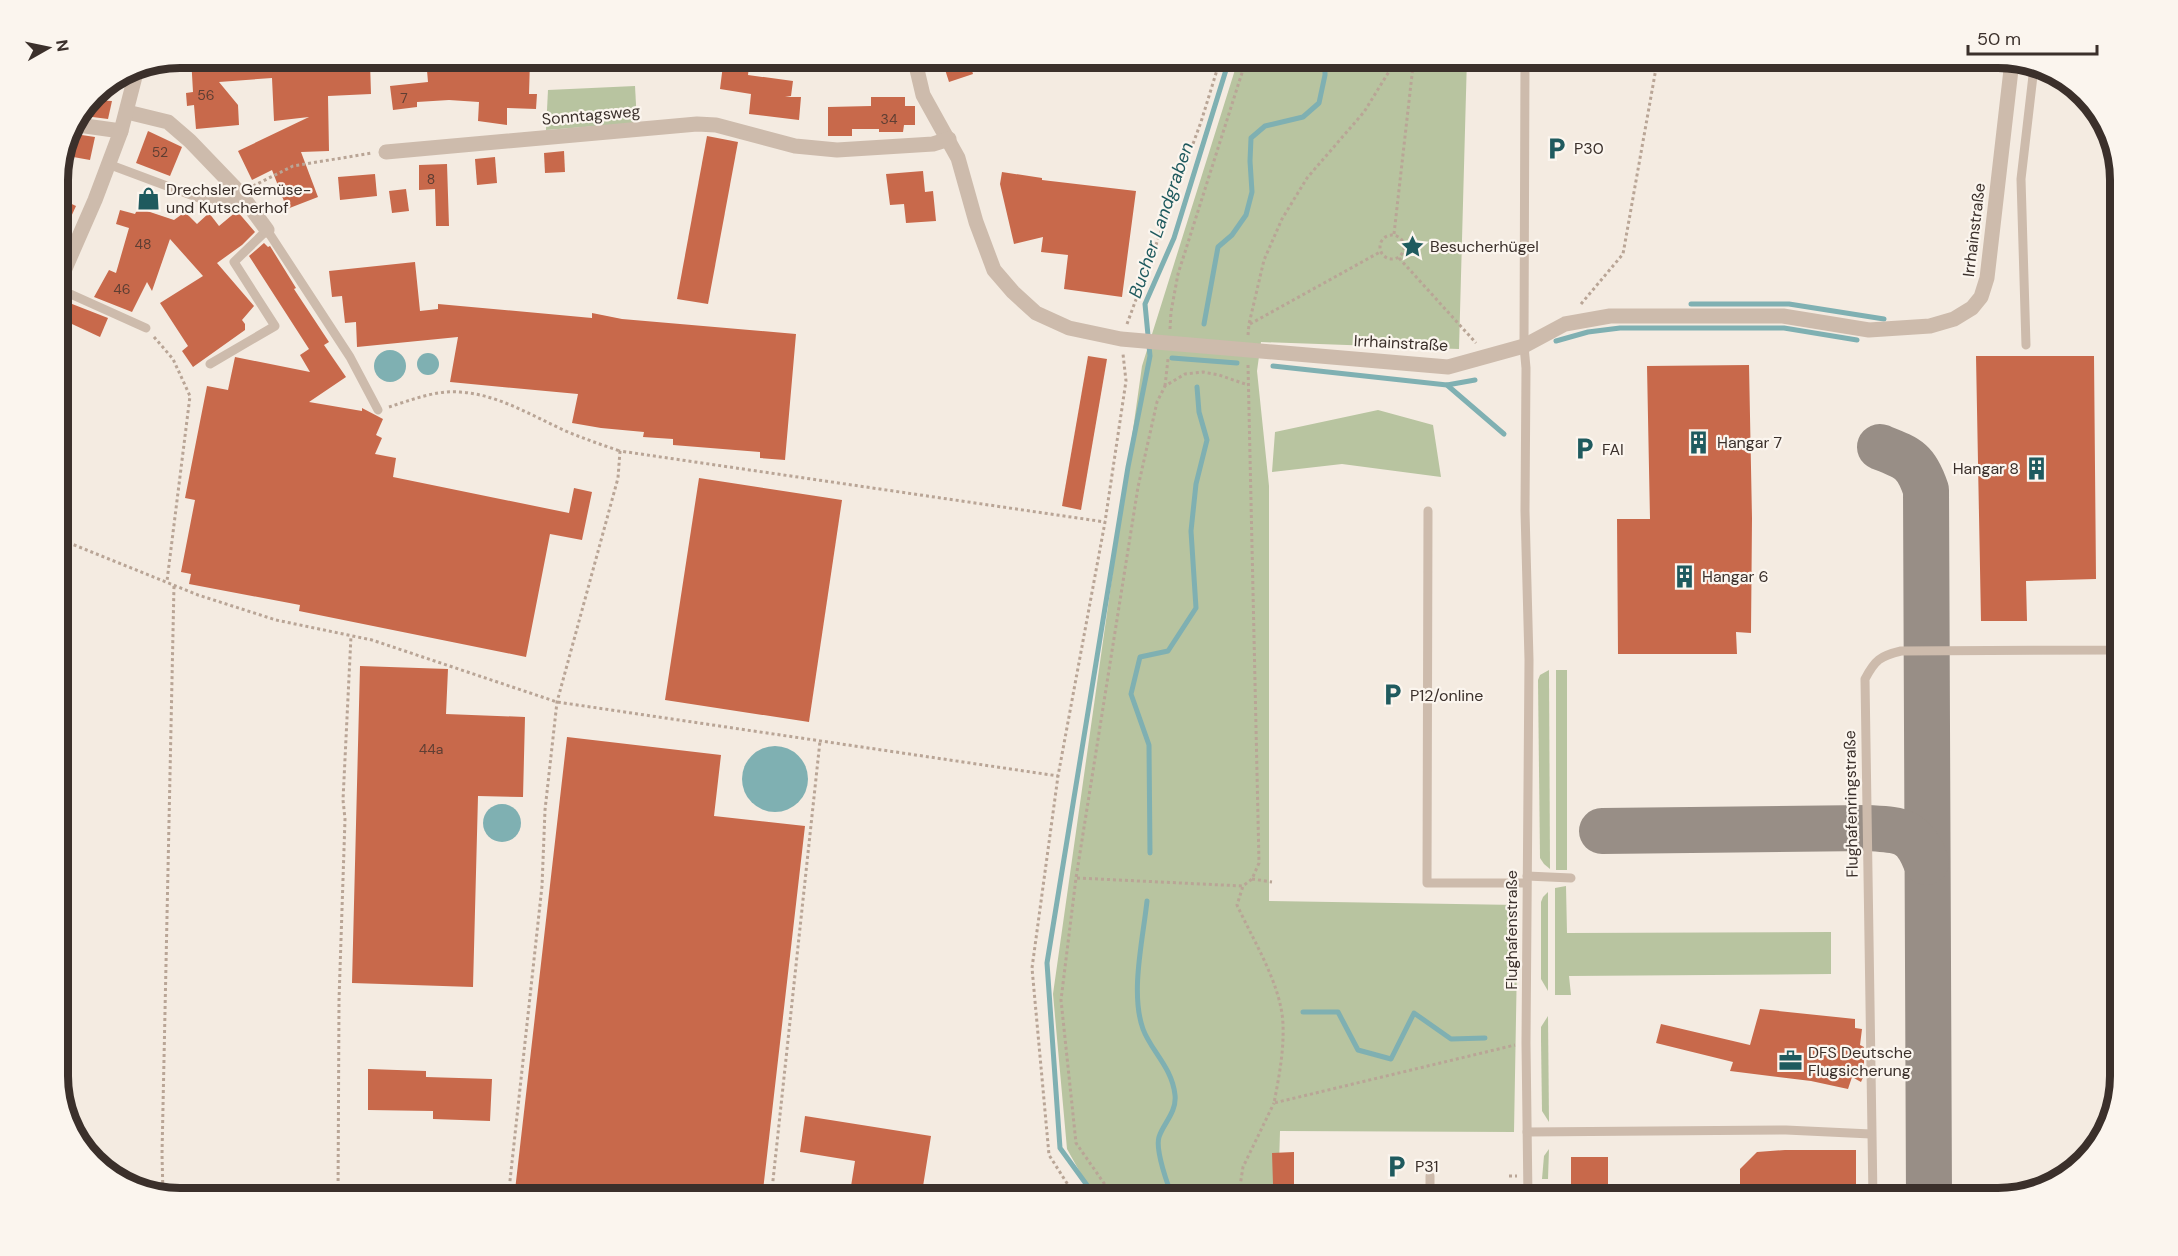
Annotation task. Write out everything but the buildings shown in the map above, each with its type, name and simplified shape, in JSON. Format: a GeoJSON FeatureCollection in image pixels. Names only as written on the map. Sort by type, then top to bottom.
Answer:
{"type":"FeatureCollection","features":[{"type":"Feature","properties":{"kind":"street","name":"Irrhainstraße"},"geometry":{"type":"LineString","coordinates":[[917,68],[923,95],[958,158],[976,222],[994,270],[1036,313],[1069,328],[1128,340],[1448,366],[1524,346],[1565,324],[1610,316],[1783,316],[1869,330],[1930,326],[1954,318],[1972,308],[1981,297],[1987,278],[2011,68]]}},
{"type":"Feature","properties":{"kind":"street"},"geometry":{"type":"LineString","coordinates":[[68,261],[121,131],[135,77]]}},
{"type":"Feature","properties":{"kind":"street"},"geometry":{"type":"LineString","coordinates":[[127,112],[168,122],[190,141],[241,195],[267,230]]}},
{"type":"Feature","properties":{"kind":"street","name":"Sonntagsweg"},"geometry":{"type":"LineString","coordinates":[[386,152],[697,124],[716,125],[795,146],[837,150],[933,144],[949,139]]}},
{"type":"Feature","properties":{"kind":"street"},"geometry":{"type":"LineString","coordinates":[[82,126],[121,131]]}},
{"type":"Feature","properties":{"kind":"lane","name":"Flughafenstraße"},"geometry":{"type":"LineString","coordinates":[[1525,68],[1524,346],[1529,660],[1526,1043],[1528,1188]]}},
{"type":"Feature","properties":{"kind":"lane"},"geometry":{"type":"LineString","coordinates":[[2026,345],[2021,179],[2033,73]]}},
{"type":"Feature","properties":{"kind":"lane"},"geometry":{"type":"LineString","coordinates":[[108,165],[207,201],[228,202],[241,195]]}},
{"type":"Feature","properties":{"kind":"lane"},"geometry":{"type":"LineString","coordinates":[[210,364],[275,326],[234,262],[267,230],[350,357],[378,410]]}},
{"type":"Feature","properties":{"kind":"lane"},"geometry":{"type":"LineString","coordinates":[[68,293],[146,328]]}},
{"type":"Feature","properties":{"kind":"lane"},"geometry":{"type":"LineString","coordinates":[[1428,511],[1426,883],[1571,878]]}},
{"type":"Feature","properties":{"kind":"lane","name":"Flughafenringstraße"},"geometry":{"type":"LineString","coordinates":[[1873,1188],[1865,680],[1873,663],[1885,655],[1901,651],[2110,649]]}},
{"type":"Feature","properties":{"kind":"lane"},"geometry":{"type":"LineString","coordinates":[[1527,1132],[1786,1130],[1871,1134]]}},
{"type":"Feature","properties":{"kind":"lane"},"geometry":{"type":"LineString","coordinates":[[1430,1176],[1430,1188]]}},
{"type":"Feature","properties":{"kind":"path"},"geometry":{"type":"LineString","coordinates":[[1070,1188],[1049,1155],[1032,968],[1058,776],[1105,522],[1126,381],[1128,340],[1218,68]]}},
{"type":"Feature","properties":{"kind":"path"},"geometry":{"type":"LineString","coordinates":[[1107,1188],[1076,1143],[1061,1000],[1076,878],[1138,487],[1158,402],[1165,386],[1163,343],[1178,274],[1244,68]]}},
{"type":"Feature","properties":{"kind":"path"},"geometry":{"type":"LineString","coordinates":[[1240,1188],[1243,1167],[1274,1102],[1282,1060],[1283,1023],[1276,991],[1237,905],[1243,886],[1252,879],[1259,862],[1248,385],[1249,324],[1264,260],[1282,219],[1307,178],[1364,112],[1391,68]]}},
{"type":"Feature","properties":{"kind":"path"},"geometry":{"type":"LineString","coordinates":[[1394,234],[1413,68]]}},
{"type":"Feature","properties":{"kind":"path"},"geometry":{"type":"LineString","coordinates":[[1565,324],[1623,254],[1656,68]]}},
{"type":"Feature","properties":{"kind":"path"},"geometry":{"type":"LineString","coordinates":[[241,195],[293,166],[386,152]]}},
{"type":"Feature","properties":{"kind":"path"},"geometry":{"type":"LineString","coordinates":[[1394,234],[1402,240],[1404,249],[1399,258],[1388,259],[1380,252],[1379,243],[1385,236],[1394,234]]}},
{"type":"Feature","properties":{"kind":"path"},"geometry":{"type":"LineString","coordinates":[[1249,324],[1380,252]]}},
{"type":"Feature","properties":{"kind":"path"},"geometry":{"type":"LineString","coordinates":[[1399,258],[1487,356]]}},
{"type":"Feature","properties":{"kind":"path"},"geometry":{"type":"LineString","coordinates":[[146,328],[173,359],[190,396],[167,581]]}},
{"type":"Feature","properties":{"kind":"path"},"geometry":{"type":"LineString","coordinates":[[1165,386],[1185,374],[1203,372],[1248,385]]}},
{"type":"Feature","properties":{"kind":"path"},"geometry":{"type":"LineString","coordinates":[[378,410],[432,394],[459,392],[488,396],[567,431],[620,451],[1105,522]]}},
{"type":"Feature","properties":{"kind":"path"},"geometry":{"type":"LineString","coordinates":[[509,1188],[542,886],[545,810],[557,702],[618,478],[620,451]]}},
{"type":"Feature","properties":{"kind":"path"},"geometry":{"type":"LineString","coordinates":[[68,541],[167,581],[198,596],[276,620],[382,644],[557,702],[1058,776]]}},
{"type":"Feature","properties":{"kind":"path"},"geometry":{"type":"LineString","coordinates":[[163,1188],[174,585]]}},
{"type":"Feature","properties":{"kind":"path"},"geometry":{"type":"LineString","coordinates":[[338,1188],[339,1000],[345,819],[343,800],[351,636]]}},
{"type":"Feature","properties":{"kind":"path"},"geometry":{"type":"LineString","coordinates":[[772,1188],[820,741]]}},
{"type":"Feature","properties":{"kind":"path"},"geometry":{"type":"LineString","coordinates":[[1076,878],[1243,886]]}},
{"type":"Feature","properties":{"kind":"path"},"geometry":{"type":"LineString","coordinates":[[1252,879],[1272,882]]}},
{"type":"Feature","properties":{"kind":"path"},"geometry":{"type":"LineString","coordinates":[[1274,1102],[1526,1043]]}},
{"type":"Feature","properties":{"kind":"green space"},"geometry":{"type":"Polygon","coordinates":[[[1236,68],[1467,68],[1459,349],[1261,342],[1257,371],[1269,486],[1269,901],[1518,905],[1514,1132],[1280,1131],[1278,1188],[1089,1188],[1067,1149],[1053,994],[1142,366],[1236,68]]]}},
{"type":"Feature","properties":{"kind":"green space"},"geometry":{"type":"Polygon","coordinates":[[[635,86],[637,123],[546,130],[548,90],[635,86]]]}},
{"type":"Feature","properties":{"kind":"green space"},"geometry":{"type":"Polygon","coordinates":[[[1378,410],[1433,425],[1441,477],[1342,464],[1272,472],[1275,432],[1378,410]]]}},
{"type":"Feature","properties":{"kind":"green space"},"geometry":{"type":"Polygon","coordinates":[[[1549,670],[1550,869],[1540,858],[1538,680],[1540,675],[1549,670]]]}},
{"type":"Feature","properties":{"kind":"green space"},"geometry":{"type":"Polygon","coordinates":[[[1556,670],[1567,670],[1567,870],[1556,870],[1556,670]]]}},
{"type":"Feature","properties":{"kind":"green space"},"geometry":{"type":"Polygon","coordinates":[[[1566,886],[1567,933],[1831,932],[1831,974],[1569,976],[1571,995],[1555,995],[1555,888],[1566,886]]]}},
{"type":"Feature","properties":{"kind":"green space"},"geometry":{"type":"Polygon","coordinates":[[[1548,892],[1548,991],[1541,979],[1541,902],[1548,892]]]}},
{"type":"Feature","properties":{"kind":"green space"},"geometry":{"type":"Polygon","coordinates":[[[1548,1016],[1549,1122],[1542,1111],[1541,1040],[1541,1027],[1548,1016]]]}},
{"type":"Feature","properties":{"kind":"green space"},"geometry":{"type":"Polygon","coordinates":[[[1549,1149],[1548,1179],[1542,1179],[1544,1156],[1549,1149]]]}},
{"type":"Feature","properties":{"kind":"water"},"geometry":{"type":"Polygon","coordinates":[[[390,350],[401,355],[406,366],[401,377],[390,382],[379,377],[374,366],[379,355],[390,350]]]}},
{"type":"Feature","properties":{"kind":"water"},"geometry":{"type":"Polygon","coordinates":[[[428,353],[436,356],[439,364],[436,372],[428,375],[420,372],[417,364],[420,356],[428,353]]]}},
{"type":"Feature","properties":{"kind":"water"},"geometry":{"type":"Polygon","coordinates":[[[775,746],[788,749],[798,756],[805,766],[808,779],[805,792],[798,802],[788,809],[775,812],[762,809],[752,802],[745,792],[742,779],[745,766],[752,756],[762,749],[775,746]]]}},
{"type":"Feature","properties":{"kind":"water"},"geometry":{"type":"Polygon","coordinates":[[[502,804],[509,805],[515,810],[520,816],[520,830],[515,836],[509,841],[502,842],[495,841],[489,836],[484,830],[483,823],[484,816],[489,810],[495,805],[502,804]]]}},
{"type":"Feature","properties":{"kind":"waterway","name":"Bucher Landgraben"},"geometry":{"type":"LineString","coordinates":[[1089,1188],[1060,1148],[1047,963],[1128,467],[1150,356],[1145,304],[1174,238],[1227,68]]}},
{"type":"Feature","properties":{"kind":"waterway"},"geometry":{"type":"LineString","coordinates":[[1204,324],[1218,247],[1232,235],[1246,215],[1252,192],[1251,138],[1265,126],[1303,117],[1319,103],[1325,68]]}},
{"type":"Feature","properties":{"kind":"waterway"},"geometry":{"type":"LineString","coordinates":[[1691,304],[1789,304],[1884,319]]}},
{"type":"Feature","properties":{"kind":"waterway"},"geometry":{"type":"LineString","coordinates":[[1556,341],[1588,332],[1620,328],[1784,328],[1857,340]]}},
{"type":"Feature","properties":{"kind":"waterway"},"geometry":{"type":"LineString","coordinates":[[1172,358],[1237,363]]}},
{"type":"Feature","properties":{"kind":"waterway"},"geometry":{"type":"LineString","coordinates":[[1273,366],[1447,385],[1504,434]]}},
{"type":"Feature","properties":{"kind":"waterway"},"geometry":{"type":"LineString","coordinates":[[1447,385],[1475,380]]}},
{"type":"Feature","properties":{"kind":"waterway"},"geometry":{"type":"LineString","coordinates":[[1150,853],[1149,745],[1131,694],[1140,657],[1168,651],[1196,608],[1191,531],[1196,484],[1207,440],[1199,412],[1197,387]]}},
{"type":"Feature","properties":{"kind":"waterway"},"geometry":{"type":"LineString","coordinates":[[1147,901],[1137,983],[1139,1015],[1147,1037],[1170,1076],[1175,1095],[1174,1107],[1158,1143],[1170,1188]]}},
{"type":"Feature","properties":{"kind":"waterway"},"geometry":{"type":"LineString","coordinates":[[1303,1012],[1338,1012],[1358,1050],[1391,1059],[1414,1013],[1451,1039],[1485,1038]]}},
{"type":"Feature","properties":{"kind":"taxiway"},"geometry":{"type":"LineString","coordinates":[[1880,447],[1910,461],[1919,472],[1926,490],[1929,1188]]}},
{"type":"Feature","properties":{"kind":"taxiway"},"geometry":{"type":"LineString","coordinates":[[1602,831],[1867,828],[1888,830],[1904,833],[1910,837],[1916,843],[1926,862]]}},
{"type":"Feature","properties":{"kind":"place","name":"P30"},"geometry":{"type":"Point","coordinates":[1556,148]}},
{"type":"Feature","properties":{"kind":"place","name":"Drechsler Gemüse- und Kutscherhof"},"geometry":{"type":"Point","coordinates":[148,198]}},
{"type":"Feature","properties":{"kind":"place","name":"Besucherhügel"},"geometry":{"type":"Point","coordinates":[1412,246]}},
{"type":"Feature","properties":{"kind":"place","name":"Hangar 7"},"geometry":{"type":"Point","coordinates":[1699,442]}},
{"type":"Feature","properties":{"kind":"place","name":"FAI"},"geometry":{"type":"Point","coordinates":[1584,449]}},
{"type":"Feature","properties":{"kind":"place","name":"Hangar 8"},"geometry":{"type":"Point","coordinates":[2037,468]}},
{"type":"Feature","properties":{"kind":"place","name":"Hangar 6"},"geometry":{"type":"Point","coordinates":[1684,576]}},
{"type":"Feature","properties":{"kind":"place","name":"P12/online"},"geometry":{"type":"Point","coordinates":[1392,695]}},
{"type":"Feature","properties":{"kind":"place","name":"DFS Deutsche Flugsicherung"},"geometry":{"type":"Point","coordinates":[1790,1061]}},
{"type":"Feature","properties":{"kind":"place","name":"P31"},"geometry":{"type":"Point","coordinates":[1397,1166]}}]}
